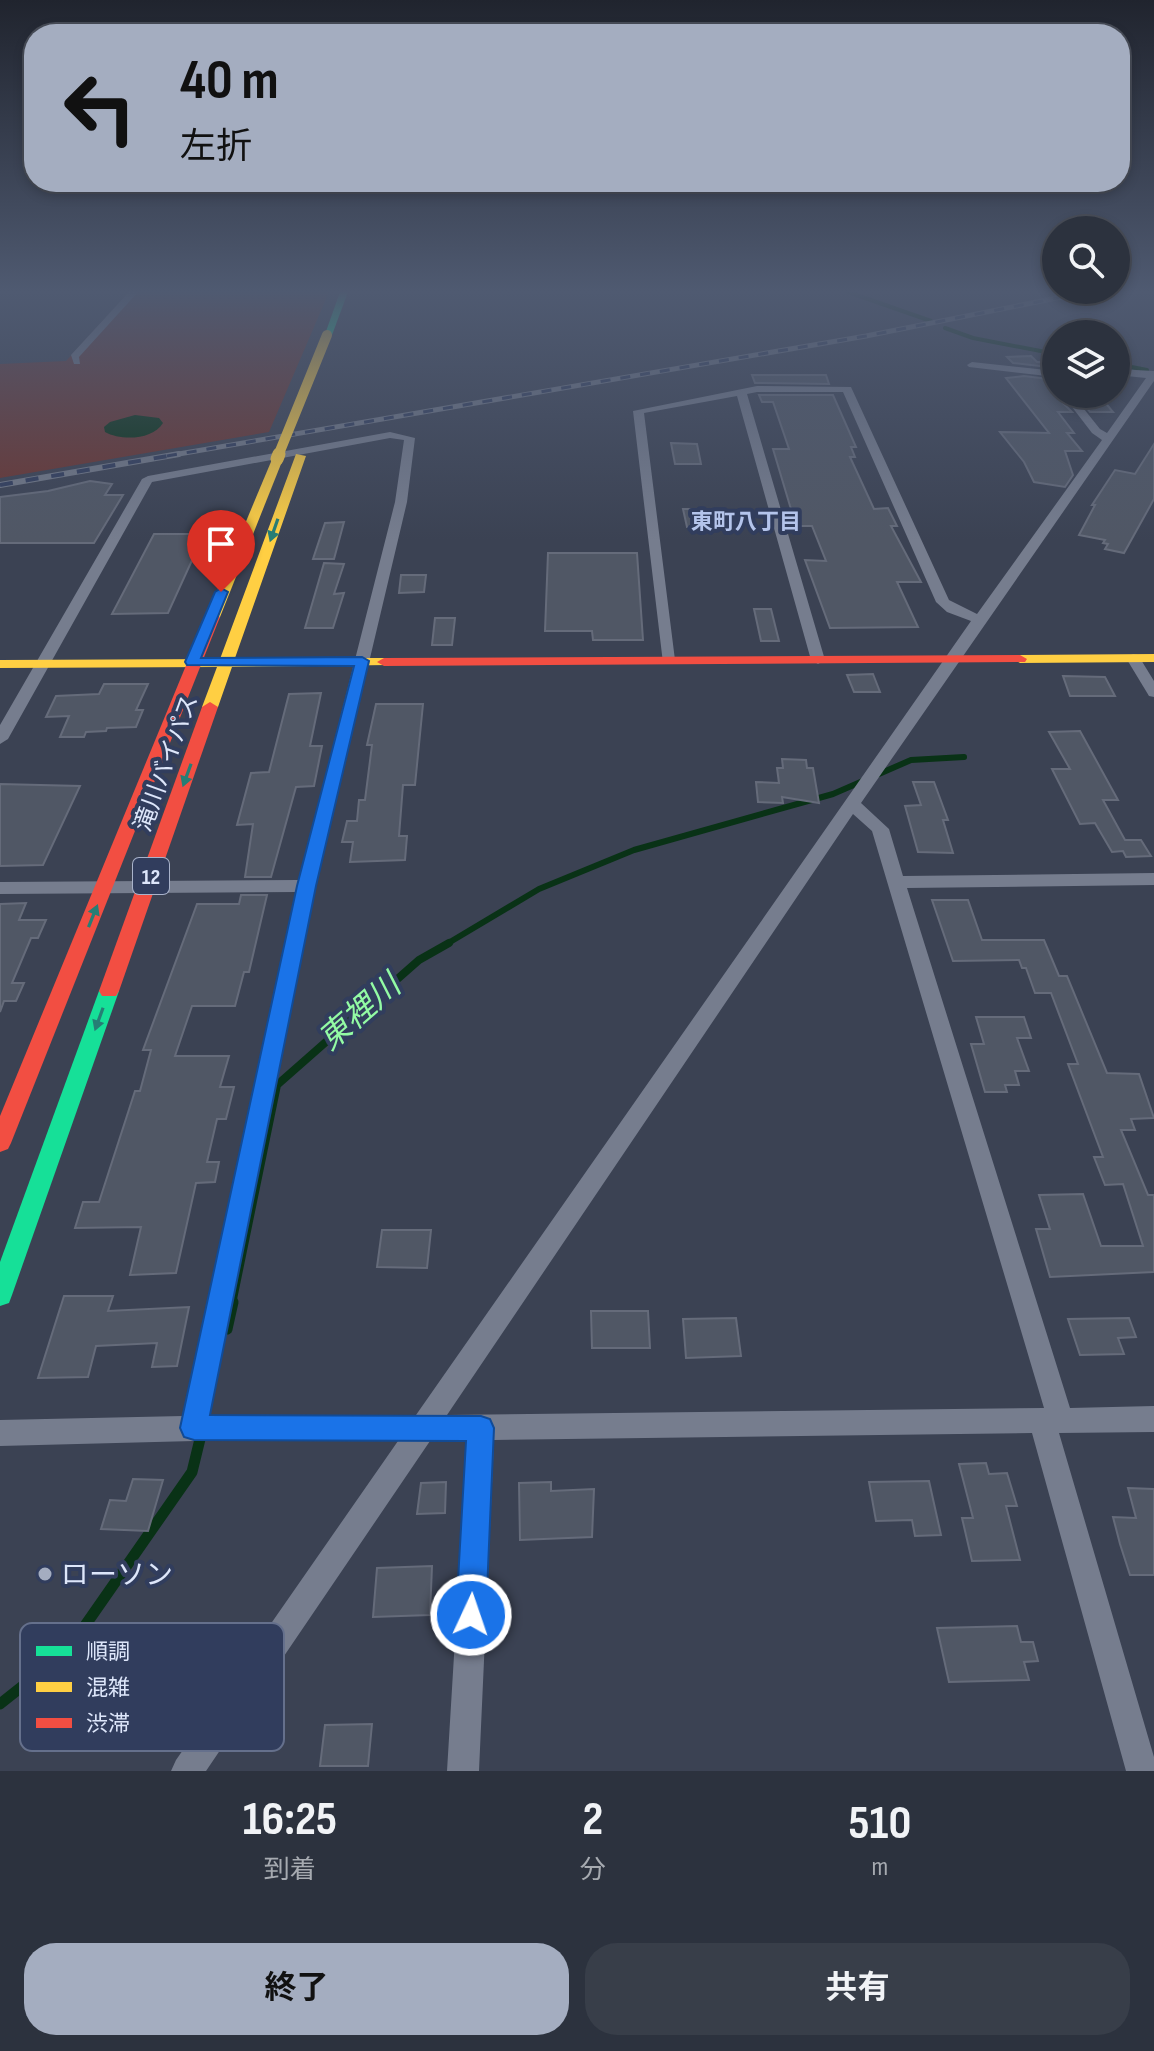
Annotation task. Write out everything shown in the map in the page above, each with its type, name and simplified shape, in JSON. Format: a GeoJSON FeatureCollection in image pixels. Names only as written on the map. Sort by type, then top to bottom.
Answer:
{"type":"FeatureCollection","features":[{"type":"Feature","properties":{"kind":"main road","name":"滝川バイパス"},"geometry":{"type":"LineString","coordinates":[[0,1143],[105,887],[192,662],[277,459],[317,375]]}},
{"type":"Feature","properties":{"kind":"main road","name":"滝川バイパス"},"geometry":{"type":"LineString","coordinates":[[0,1295],[228,662],[300,456],[324,375]]}},
{"type":"Feature","properties":{"kind":"main road"},"geometry":{"type":"LineString","coordinates":[[0,664],[1154,658]]}},
{"type":"Feature","properties":{"kind":"street"},"geometry":{"type":"LineString","coordinates":[[284,1631],[952,658],[1153,375]]}},
{"type":"Feature","properties":{"kind":"street"},"geometry":{"type":"LineString","coordinates":[[668,660],[638,411],[741,392],[847,389],[943,602],[980,620]]}},
{"type":"Feature","properties":{"kind":"street"},"geometry":{"type":"LineString","coordinates":[[741,392],[818,660]]}},
{"type":"Feature","properties":{"kind":"street"},"geometry":{"type":"LineString","coordinates":[[1078,408],[1096,431],[1107,438]]}},
{"type":"Feature","properties":{"kind":"street"},"geometry":{"type":"LineString","coordinates":[[0,739],[148,479],[400,435],[410,438],[409,458],[307,886],[194,1428]]}},
{"type":"Feature","properties":{"kind":"street"},"geometry":{"type":"LineString","coordinates":[[1133,658],[1154,693]]}},
{"type":"Feature","properties":{"kind":"street"},"geometry":{"type":"LineString","coordinates":[[853,805],[880,829],[896,882],[1051,1420],[1142,1771]]}},
{"type":"Feature","properties":{"kind":"street"},"geometry":{"type":"LineString","coordinates":[[896,882],[1154,879]]}},
{"type":"Feature","properties":{"kind":"street"},"geometry":{"type":"LineString","coordinates":[[0,888],[307,886]]}},
{"type":"Feature","properties":{"kind":"street"},"geometry":{"type":"LineString","coordinates":[[0,1433],[194,1428],[481,1428],[1154,1419]]}},
{"type":"Feature","properties":{"kind":"street"},"geometry":{"type":"LineString","coordinates":[[463,1771],[481,1428]]}},
{"type":"Feature","properties":{"kind":"street"},"geometry":{"type":"LineString","coordinates":[[187,1771],[201,1751]]}},
{"type":"Feature","properties":{"kind":"shaded area"},"geometry":{"type":"Polygon","coordinates":[[[0,375],[294,375],[269,432],[0,478],[0,375]]]}},
{"type":"Feature","properties":{"kind":"shaded area"},"geometry":{"type":"Polygon","coordinates":[[[135,415],[159,418],[163,423],[144,436],[119,437],[105,432],[104,427],[110,422],[135,415]]]}},
{"type":"Feature","properties":{"kind":"building"},"geometry":{"type":"Polygon","coordinates":[[[752,375],[826,375],[829,384],[755,383],[752,375]]]}},
{"type":"Feature","properties":{"kind":"building"},"geometry":{"type":"Polygon","coordinates":[[[1006,378],[1042,378],[1042,408],[1068,408],[1072,412],[1058,412],[1074,433],[1067,433],[1082,451],[1065,451],[1073,475],[1065,487],[1034,482],[1024,462],[1000,432],[1049,433],[1006,378]]]}},
{"type":"Feature","properties":{"kind":"building"},"geometry":{"type":"Polygon","coordinates":[[[759,395],[833,395],[856,447],[851,447],[855,457],[850,457],[874,509],[888,508],[897,526],[891,526],[921,582],[897,582],[918,627],[830,628],[805,560],[826,561],[812,526],[798,526],[773,449],[789,449],[773,402],[762,402],[759,395]]]}},
{"type":"Feature","properties":{"kind":"building"},"geometry":{"type":"Polygon","coordinates":[[[1087,408],[1110,408],[1113,412],[1090,412],[1087,408]]]}},
{"type":"Feature","properties":{"kind":"building"},"geometry":{"type":"Polygon","coordinates":[[[671,443],[697,444],[701,464],[675,464],[671,443]]]}},
{"type":"Feature","properties":{"kind":"building"},"geometry":{"type":"Polygon","coordinates":[[[1154,444],[1154,499],[1124,553],[1105,549],[1108,544],[1103,543],[1105,540],[1079,535],[1095,505],[1092,505],[1115,470],[1135,474],[1154,444]]]}},
{"type":"Feature","properties":{"kind":"building"},"geometry":{"type":"Polygon","coordinates":[[[90,481],[112,484],[105,495],[123,495],[94,543],[0,543],[0,497],[48,491],[90,481]]]}},
{"type":"Feature","properties":{"kind":"building"},"geometry":{"type":"Polygon","coordinates":[[[683,509],[704,509],[708,527],[687,527],[683,509]]]}},
{"type":"Feature","properties":{"kind":"building"},"geometry":{"type":"Polygon","coordinates":[[[344,522],[334,559],[313,559],[325,523],[344,522]]]}},
{"type":"Feature","properties":{"kind":"building"},"geometry":{"type":"Polygon","coordinates":[[[154,534],[204,534],[168,613],[112,614],[154,534]]]}},
{"type":"Feature","properties":{"kind":"building"},"geometry":{"type":"Polygon","coordinates":[[[548,553],[637,553],[643,640],[593,640],[592,631],[545,631],[548,553]]]}},
{"type":"Feature","properties":{"kind":"building"},"geometry":{"type":"Polygon","coordinates":[[[324,563],[344,564],[334,594],[344,593],[333,628],[305,628],[324,563]]]}},
{"type":"Feature","properties":{"kind":"building"},"geometry":{"type":"Polygon","coordinates":[[[401,575],[426,575],[424,592],[399,593],[401,575]]]}},
{"type":"Feature","properties":{"kind":"building"},"geometry":{"type":"Polygon","coordinates":[[[754,609],[771,609],[779,641],[761,641],[754,609]]]}},
{"type":"Feature","properties":{"kind":"building"},"geometry":{"type":"Polygon","coordinates":[[[435,618],[455,618],[452,645],[432,645],[435,618]]]}},
{"type":"Feature","properties":{"kind":"building"},"geometry":{"type":"Polygon","coordinates":[[[873,674],[880,692],[854,692],[847,675],[873,674]]]}},
{"type":"Feature","properties":{"kind":"building"},"geometry":{"type":"Polygon","coordinates":[[[1063,676],[1105,677],[1115,696],[1070,696],[1063,676]]]}},
{"type":"Feature","properties":{"kind":"building"},"geometry":{"type":"Polygon","coordinates":[[[104,684],[148,684],[136,710],[143,710],[136,727],[86,732],[84,737],[60,737],[69,716],[46,717],[56,696],[99,694],[104,684]]]}},
{"type":"Feature","properties":{"kind":"building"},"geometry":{"type":"Polygon","coordinates":[[[321,693],[310,746],[322,746],[314,786],[296,787],[271,877],[245,877],[253,824],[237,825],[251,773],[269,772],[289,694],[321,693]]]}},
{"type":"Feature","properties":{"kind":"building"},"geometry":{"type":"Polygon","coordinates":[[[376,704],[423,704],[415,785],[403,785],[399,836],[407,836],[405,860],[350,862],[353,842],[342,842],[347,821],[357,821],[359,800],[365,800],[372,745],[367,745],[376,704]]]}},
{"type":"Feature","properties":{"kind":"building"},"geometry":{"type":"Polygon","coordinates":[[[1080,731],[1118,800],[1103,800],[1125,840],[1141,840],[1151,856],[1126,857],[1123,851],[1112,852],[1095,823],[1080,824],[1052,769],[1070,769],[1049,732],[1080,731]]]}},
{"type":"Feature","properties":{"kind":"building"},"geometry":{"type":"Polygon","coordinates":[[[782,759],[806,760],[807,768],[813,768],[819,803],[782,797],[783,803],[758,802],[756,782],[779,783],[777,768],[783,768],[782,759]]]}},
{"type":"Feature","properties":{"kind":"building"},"geometry":{"type":"Polygon","coordinates":[[[913,782],[934,782],[948,820],[943,820],[953,853],[918,852],[905,806],[921,805],[913,782]]]}},
{"type":"Feature","properties":{"kind":"building"},"geometry":{"type":"Polygon","coordinates":[[[0,784],[80,786],[43,865],[0,866],[0,784]]]}},
{"type":"Feature","properties":{"kind":"building"},"geometry":{"type":"Polygon","coordinates":[[[241,895],[267,895],[249,972],[244,972],[235,1006],[192,1006],[175,1056],[229,1056],[220,1087],[234,1087],[226,1119],[217,1119],[207,1162],[219,1162],[215,1182],[196,1183],[176,1273],[130,1275],[141,1227],[75,1228],[83,1202],[99,1202],[135,1091],[140,1091],[151,1050],[143,1050],[197,904],[239,904],[241,895]]]}},
{"type":"Feature","properties":{"kind":"building"},"geometry":{"type":"Polygon","coordinates":[[[932,900],[968,900],[982,940],[1044,940],[1059,976],[1067,976],[1107,1073],[1139,1074],[1154,1118],[1131,1119],[1135,1130],[1121,1130],[1148,1195],[1154,1195],[1154,1272],[1050,1277],[1036,1229],[1050,1229],[1039,1195],[1083,1194],[1101,1246],[1143,1246],[1123,1184],[1105,1185],[1094,1157],[1103,1157],[1068,1064],[1078,1064],[1051,993],[1035,993],[1026,968],[1022,968],[1019,960],[953,961],[932,900]]]}},
{"type":"Feature","properties":{"kind":"building"},"geometry":{"type":"Polygon","coordinates":[[[26,903],[19,920],[46,920],[38,938],[31,938],[12,983],[24,983],[16,1001],[4,1001],[0,1012],[0,904],[26,903]]]}},
{"type":"Feature","properties":{"kind":"building"},"geometry":{"type":"Polygon","coordinates":[[[976,1017],[1024,1017],[1031,1038],[1017,1038],[1029,1071],[1015,1071],[1019,1085],[1005,1085],[1007,1092],[985,1092],[971,1044],[984,1044],[976,1017]]]}},
{"type":"Feature","properties":{"kind":"building"},"geometry":{"type":"Polygon","coordinates":[[[382,1230],[431,1230],[427,1268],[377,1267],[382,1230]]]}},
{"type":"Feature","properties":{"kind":"building"},"geometry":{"type":"Polygon","coordinates":[[[64,1296],[113,1296],[108,1311],[189,1307],[177,1366],[152,1367],[157,1343],[96,1346],[88,1377],[38,1378],[64,1296]]]}},
{"type":"Feature","properties":{"kind":"building"},"geometry":{"type":"Polygon","coordinates":[[[591,1311],[648,1311],[650,1348],[592,1348],[591,1311]]]}},
{"type":"Feature","properties":{"kind":"building"},"geometry":{"type":"Polygon","coordinates":[[[736,1318],[741,1356],[686,1358],[683,1319],[736,1318]]]}},
{"type":"Feature","properties":{"kind":"building"},"geometry":{"type":"Polygon","coordinates":[[[1129,1318],[1136,1337],[1118,1338],[1124,1354],[1080,1355],[1068,1319],[1129,1318]]]}},
{"type":"Feature","properties":{"kind":"building"},"geometry":{"type":"Polygon","coordinates":[[[986,1463],[989,1474],[1007,1473],[1017,1506],[1006,1506],[1020,1560],[972,1561],[962,1518],[973,1518],[959,1464],[986,1463]]]}},
{"type":"Feature","properties":{"kind":"building"},"geometry":{"type":"Polygon","coordinates":[[[133,1479],[163,1480],[148,1531],[101,1529],[110,1500],[126,1501],[133,1479]]]}},
{"type":"Feature","properties":{"kind":"building"},"geometry":{"type":"Polygon","coordinates":[[[929,1481],[941,1535],[915,1536],[912,1520],[876,1521],[869,1482],[929,1481]]]}},
{"type":"Feature","properties":{"kind":"building"},"geometry":{"type":"Polygon","coordinates":[[[446,1482],[445,1513],[417,1514],[421,1483],[446,1482]]]}},
{"type":"Feature","properties":{"kind":"building"},"geometry":{"type":"Polygon","coordinates":[[[551,1482],[551,1491],[594,1489],[592,1537],[520,1540],[519,1483],[551,1482]]]}},
{"type":"Feature","properties":{"kind":"building"},"geometry":{"type":"Polygon","coordinates":[[[1128,1488],[1154,1489],[1154,1575],[1130,1575],[1120,1544],[1113,1517],[1136,1518],[1128,1488]]]}},
{"type":"Feature","properties":{"kind":"building"},"geometry":{"type":"Polygon","coordinates":[[[432,1566],[430,1615],[373,1617],[377,1568],[432,1566]]]}},
{"type":"Feature","properties":{"kind":"building"},"geometry":{"type":"Polygon","coordinates":[[[1017,1626],[1021,1642],[1033,1642],[1038,1661],[1024,1662],[1029,1680],[949,1682],[937,1628],[1017,1626]]]}},
{"type":"Feature","properties":{"kind":"building"},"geometry":{"type":"Polygon","coordinates":[[[372,1724],[368,1766],[320,1766],[325,1725],[372,1724]]]}},
{"type":"Feature","properties":{"kind":"waterway","name":"東裡川"},"geometry":{"type":"LineString","coordinates":[[445,945],[539,889],[634,850],[833,794],[911,760],[964,757]]}},
{"type":"Feature","properties":{"kind":"waterway","name":"東裡川"},"geometry":{"type":"LineString","coordinates":[[232,1304],[277,1085],[419,960],[449,943]]}},
{"type":"Feature","properties":{"kind":"waterway","name":"東裡川"},"geometry":{"type":"LineString","coordinates":[[227,1329],[233,1302]]}},
{"type":"Feature","properties":{"kind":"waterway","name":"東裡川"},"geometry":{"type":"LineString","coordinates":[[87,1623],[192,1472],[201,1435]]}},
{"type":"Feature","properties":{"kind":"waterway","name":"東裡川"},"geometry":{"type":"LineString","coordinates":[[0,1704],[20,1688]]}},
{"type":"Feature","properties":{"kind":"railway"},"geometry":{"type":"LineString","coordinates":[[167,456],[641,375]]}},
{"type":"Feature","properties":{"kind":"railway"},"geometry":{"type":"LineString","coordinates":[[0,485],[179,454]]}},
{"type":"Feature","properties":{"kind":"traffic: fast"},"geometry":{"type":"LineString","coordinates":[[0,1295],[109,991]]}},
{"type":"Feature","properties":{"kind":"traffic: slow"},"geometry":{"type":"LineString","coordinates":[[277,459],[311,375]]}},
{"type":"Feature","properties":{"kind":"traffic: slow"},"geometry":{"type":"LineString","coordinates":[[210,707],[300,456]]}},
{"type":"Feature","properties":{"kind":"traffic: slow"},"geometry":{"type":"LineString","coordinates":[[213,617],[277,459]]}},
{"type":"Feature","properties":{"kind":"traffic: slow"},"geometry":{"type":"LineString","coordinates":[[1020,659],[1154,658]]}},
{"type":"Feature","properties":{"kind":"traffic: slow"},"geometry":{"type":"LineString","coordinates":[[0,664],[384,662]]}},
{"type":"Feature","properties":{"kind":"traffic: jam"},"geometry":{"type":"LineString","coordinates":[[0,1143],[213,617]]}},
{"type":"Feature","properties":{"kind":"traffic: jam"},"geometry":{"type":"LineString","coordinates":[[384,662],[1020,659]]}},
{"type":"Feature","properties":{"kind":"traffic: jam"},"geometry":{"type":"LineString","coordinates":[[109,991],[210,707]]}},
{"type":"Feature","properties":{"kind":"place","name":"ローソン"},"geometry":{"type":"Point","coordinates":[45,1574]}},
{"type":"Feature","properties":{"kind":"district","name":"東町八丁目"},"geometry":{"type":"Point","coordinates":[746,521]}},
{"type":"Feature","properties":{"kind":"route"},"geometry":{"type":"LineString","coordinates":[[221,592],[192,662],[362,661],[307,886],[194,1428],[481,1428],[471,1615]]}}]}
